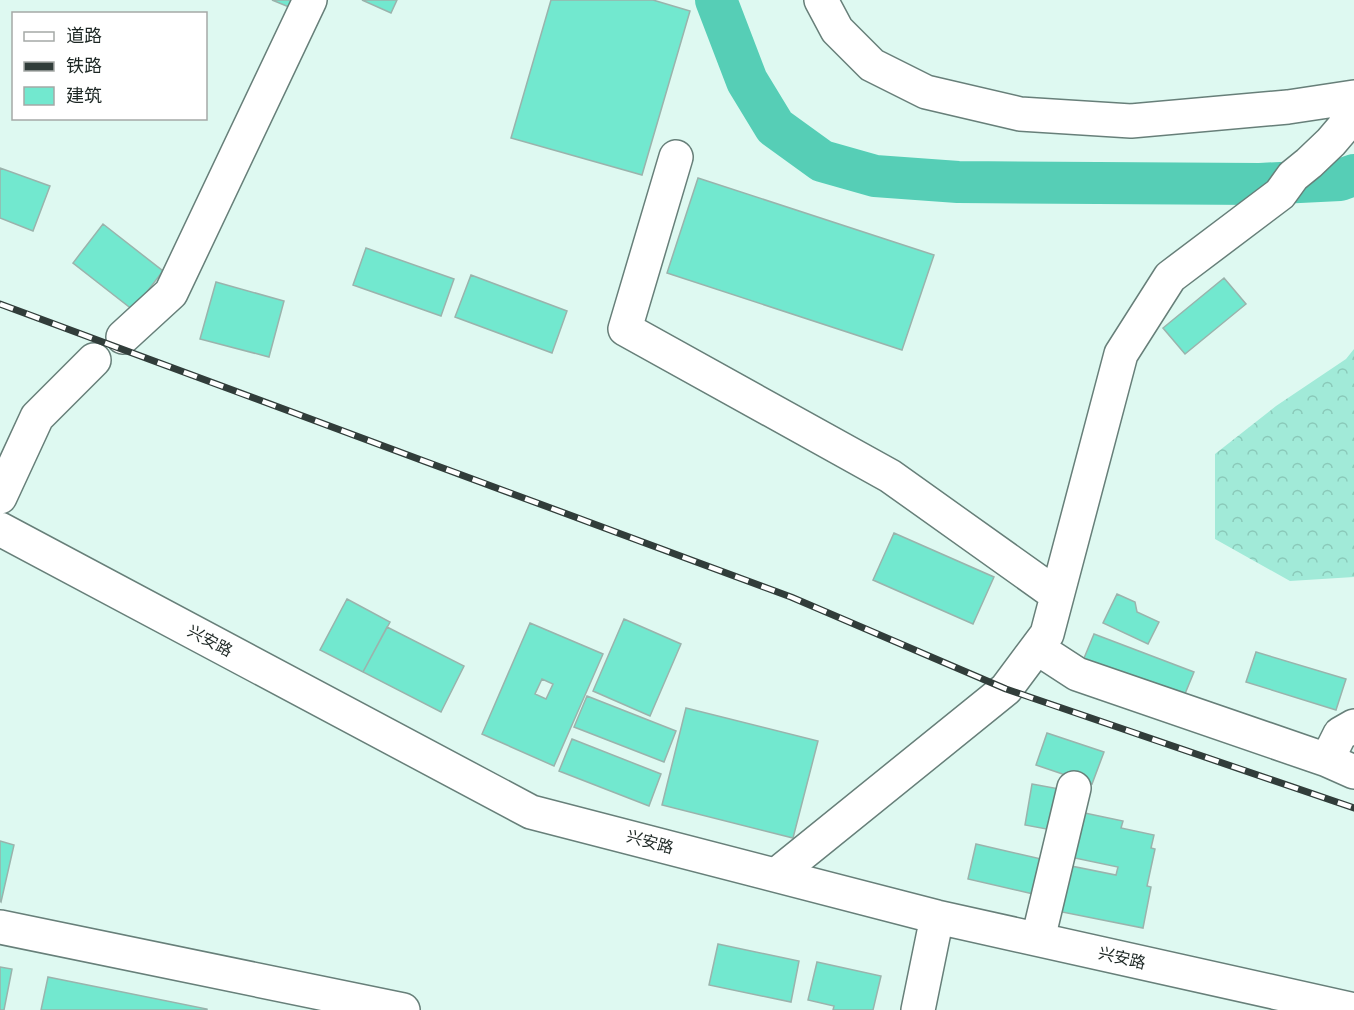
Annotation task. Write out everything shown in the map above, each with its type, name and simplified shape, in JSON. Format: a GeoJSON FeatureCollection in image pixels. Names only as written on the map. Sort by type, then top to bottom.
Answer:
{"type":"FeatureCollection","features":[{"type":"Feature","properties":{"kind":"street"},"geometry":{"type":"LineString","coordinates":[[123,337],[171,293],[310,0]]}},
{"type":"Feature","properties":{"kind":"street"},"geometry":{"type":"LineString","coordinates":[[821,0],[837,30],[872,65],[926,92],[1020,114],[1131,121],[1288,107],[1354,98]]}},
{"type":"Feature","properties":{"kind":"street"},"geometry":{"type":"LineString","coordinates":[[776,875],[1006,689],[1047,634],[1121,354],[1170,277],[1286,185],[1331,142],[1354,115]]}},
{"type":"Feature","properties":{"kind":"street"},"geometry":{"type":"LineString","coordinates":[[676,157],[626,329],[890,476],[1057,595]]}},
{"type":"Feature","properties":{"kind":"street"},"geometry":{"type":"LineString","coordinates":[[0,497],[37,417],[94,360]]}},
{"type":"Feature","properties":{"kind":"street","name":"兴安路"},"geometry":{"type":"LineString","coordinates":[[0,529],[531,812],[937,917],[1354,1010]]}},
{"type":"Feature","properties":{"kind":"street"},"geometry":{"type":"LineString","coordinates":[[1037,648],[1077,674],[1341,766],[1340,734],[1354,726]]}},
{"type":"Feature","properties":{"kind":"street"},"geometry":{"type":"LineString","coordinates":[[1038,939],[1074,788]]}},
{"type":"Feature","properties":{"kind":"street"},"geometry":{"type":"LineString","coordinates":[[918,1010],[937,917]]}},
{"type":"Feature","properties":{"kind":"street"},"geometry":{"type":"LineString","coordinates":[[0,927],[403,1010]]}},
{"type":"Feature","properties":{"kind":"green space"},"geometry":{"type":"Polygon","coordinates":[[[1354,349],[1354,577],[1290,581],[1215,539],[1215,454],[1276,406],[1346,359],[1354,349]]]}},
{"type":"Feature","properties":{"kind":"building"},"geometry":{"type":"Polygon","coordinates":[[[272,0],[292,0],[289,7],[272,0]]]}},
{"type":"Feature","properties":{"kind":"building"},"geometry":{"type":"Polygon","coordinates":[[[362,0],[397,0],[391,13],[362,0]]]}},
{"type":"Feature","properties":{"kind":"building"},"geometry":{"type":"Polygon","coordinates":[[[551,0],[653,0],[690,11],[642,175],[511,138],[551,0]]]}},
{"type":"Feature","properties":{"kind":"building"},"geometry":{"type":"Polygon","coordinates":[[[0,168],[50,186],[33,231],[0,218],[0,168]]]}},
{"type":"Feature","properties":{"kind":"building"},"geometry":{"type":"Polygon","coordinates":[[[698,178],[934,255],[902,350],[667,273],[698,178]]]}},
{"type":"Feature","properties":{"kind":"building"},"geometry":{"type":"Polygon","coordinates":[[[103,224],[163,271],[133,310],[73,263],[103,224]]]}},
{"type":"Feature","properties":{"kind":"building"},"geometry":{"type":"Polygon","coordinates":[[[366,248],[454,279],[441,316],[353,285],[366,248]]]}},
{"type":"Feature","properties":{"kind":"building"},"geometry":{"type":"Polygon","coordinates":[[[471,275],[567,311],[552,353],[455,317],[471,275]]]}},
{"type":"Feature","properties":{"kind":"building"},"geometry":{"type":"Polygon","coordinates":[[[1224,278],[1246,304],[1185,354],[1163,328],[1224,278]]]}},
{"type":"Feature","properties":{"kind":"building"},"geometry":{"type":"Polygon","coordinates":[[[216,282],[284,301],[269,357],[200,339],[216,282]]]}},
{"type":"Feature","properties":{"kind":"building"},"geometry":{"type":"Polygon","coordinates":[[[894,533],[994,577],[973,624],[873,580],[894,533]]]}},
{"type":"Feature","properties":{"kind":"building"},"geometry":{"type":"Polygon","coordinates":[[[1117,594],[1135,602],[1137,612],[1159,622],[1148,644],[1103,623],[1117,594]]]}},
{"type":"Feature","properties":{"kind":"building"},"geometry":{"type":"Polygon","coordinates":[[[347,599],[390,622],[363,672],[320,650],[347,599]]]}},
{"type":"Feature","properties":{"kind":"building"},"geometry":{"type":"Polygon","coordinates":[[[624,619],[681,644],[650,716],[593,691],[624,619]]]}},
{"type":"Feature","properties":{"kind":"building"},"geometry":{"type":"Polygon","coordinates":[[[530,623],[603,654],[554,766],[482,734],[530,623]],[[542,679],[535,694],[546,699],[553,684],[542,679]]]}},
{"type":"Feature","properties":{"kind":"building"},"geometry":{"type":"Polygon","coordinates":[[[387,627],[464,666],[441,712],[363,672],[387,627]]]}},
{"type":"Feature","properties":{"kind":"building"},"geometry":{"type":"Polygon","coordinates":[[[1094,634],[1194,672],[1182,701],[1082,663],[1094,634]]]}},
{"type":"Feature","properties":{"kind":"building"},"geometry":{"type":"Polygon","coordinates":[[[1256,652],[1346,679],[1336,710],[1246,682],[1256,652]]]}},
{"type":"Feature","properties":{"kind":"building"},"geometry":{"type":"Polygon","coordinates":[[[587,696],[676,731],[664,762],[574,727],[587,696]]]}},
{"type":"Feature","properties":{"kind":"building"},"geometry":{"type":"Polygon","coordinates":[[[686,708],[818,741],[793,838],[662,805],[686,708]]]}},
{"type":"Feature","properties":{"kind":"building"},"geometry":{"type":"Polygon","coordinates":[[[1047,733],[1104,752],[1092,784],[1036,765],[1047,733]]]}},
{"type":"Feature","properties":{"kind":"building"},"geometry":{"type":"Polygon","coordinates":[[[572,739],[661,774],[649,806],[559,771],[572,739]]]}},
{"type":"Feature","properties":{"kind":"building"},"geometry":{"type":"Polygon","coordinates":[[[1032,784],[1065,790],[1057,831],[1025,825],[1032,784]]]}},
{"type":"Feature","properties":{"kind":"building"},"geometry":{"type":"Polygon","coordinates":[[[1080,812],[1123,821],[1121,828],[1154,835],[1151,848],[1155,849],[1147,886],[1151,887],[1143,928],[1057,911],[1066,865],[1116,875],[1118,867],[1070,857],[1080,812]]]}},
{"type":"Feature","properties":{"kind":"building"},"geometry":{"type":"Polygon","coordinates":[[[0,841],[14,845],[1,902],[0,901],[0,841]]]}},
{"type":"Feature","properties":{"kind":"building"},"geometry":{"type":"Polygon","coordinates":[[[976,844],[1050,861],[1042,896],[968,879],[976,844]]]}},
{"type":"Feature","properties":{"kind":"building"},"geometry":{"type":"Polygon","coordinates":[[[718,944],[799,961],[791,1002],[709,985],[718,944]]]}},
{"type":"Feature","properties":{"kind":"building"},"geometry":{"type":"Polygon","coordinates":[[[817,962],[881,976],[873,1010],[833,1010],[834,1006],[808,1000],[817,962]]]}},
{"type":"Feature","properties":{"kind":"building"},"geometry":{"type":"Polygon","coordinates":[[[0,967],[12,969],[4,1010],[0,1010],[0,967]]]}},
{"type":"Feature","properties":{"kind":"building"},"geometry":{"type":"Polygon","coordinates":[[[48,977],[207,1009],[207,1010],[41,1010],[48,977]]]}},
{"type":"Feature","properties":{"kind":"waterway"},"geometry":{"type":"LineString","coordinates":[[716,0],[747,81],[775,127],[822,161],[875,176],[958,182],[1260,184],[1340,180],[1354,175]]}},
{"type":"Feature","properties":{"kind":"railway"},"geometry":{"type":"LineString","coordinates":[[0,304],[791,597],[1006,689],[1354,808]]}}]}
